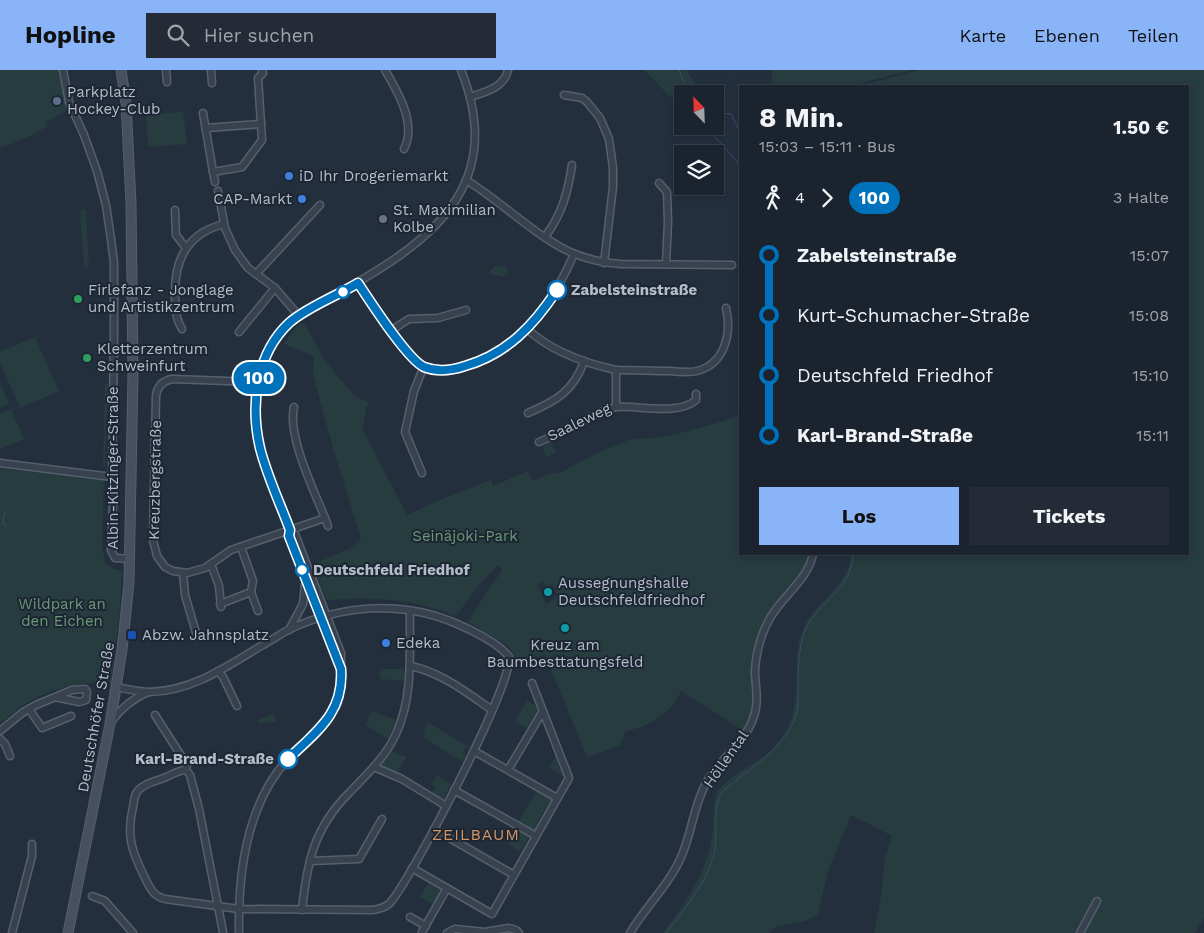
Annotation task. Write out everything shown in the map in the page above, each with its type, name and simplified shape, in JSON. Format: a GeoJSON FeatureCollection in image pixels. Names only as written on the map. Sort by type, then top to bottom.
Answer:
{"type":"FeatureCollection","features":[{"type":"Feature","properties":{"kind":"main road","name":"Deutschhöfer Straße"},"geometry":{"type":"LineString","coordinates":[[68,933],[110,724],[126,613],[130,559],[134,373],[131,203],[126,103],[121,70]]}},
{"type":"Feature","properties":{"kind":"street","name":"Albin-Kitzinger-Straße"},"geometry":{"type":"LineString","coordinates":[[63,70],[69,102],[88,144],[103,191],[112,244],[114,349],[112,477],[114,483],[110,550],[117,559],[130,559]]}},
{"type":"Feature","properties":{"kind":"street"},"geometry":{"type":"LineString","coordinates":[[166,70],[167,82]]}},
{"type":"Feature","properties":{"kind":"street"},"geometry":{"type":"LineString","coordinates":[[211,70],[212,83]]}},
{"type":"Feature","properties":{"kind":"street"},"geometry":{"type":"LineString","coordinates":[[384,70],[406,112],[409,131],[404,149]]}},
{"type":"Feature","properties":{"kind":"street"},"geometry":{"type":"LineString","coordinates":[[239,933],[242,872],[251,829],[259,805],[279,770],[338,702],[341,669],[294,534],[290,530],[265,466],[256,416],[258,382],[264,361],[274,340],[286,326],[299,316],[358,283],[404,253],[434,227],[452,207],[466,180],[472,161],[475,131],[475,113],[461,70]]}},
{"type":"Feature","properties":{"kind":"street"},"geometry":{"type":"LineString","coordinates":[[470,97],[499,84],[507,75],[508,70]]}},
{"type":"Feature","properties":{"kind":"street"},"geometry":{"type":"LineString","coordinates":[[213,172],[242,167],[262,140],[258,78],[263,72]]}},
{"type":"Feature","properties":{"kind":"street"},"geometry":{"type":"LineString","coordinates":[[564,95],[582,98],[588,102],[600,118],[609,139],[613,168],[613,187],[604,262]]}},
{"type":"Feature","properties":{"kind":"street"},"geometry":{"type":"LineString","coordinates":[[203,113],[215,182]]}},
{"type":"Feature","properties":{"kind":"street"},"geometry":{"type":"LineString","coordinates":[[206,128],[261,124]]}},
{"type":"Feature","properties":{"kind":"street"},"geometry":{"type":"LineString","coordinates":[[545,237],[558,218],[564,203],[572,165]]}},
{"type":"Feature","properties":{"kind":"street"},"geometry":{"type":"LineString","coordinates":[[466,180],[545,237],[574,254],[604,262],[732,265]]}},
{"type":"Feature","properties":{"kind":"street"},"geometry":{"type":"LineString","coordinates":[[659,183],[667,192],[666,264]]}},
{"type":"Feature","properties":{"kind":"street"},"geometry":{"type":"LineString","coordinates":[[218,191],[224,224],[235,250],[244,263],[275,288],[299,316]]}},
{"type":"Feature","properties":{"kind":"street"},"geometry":{"type":"LineString","coordinates":[[256,274],[320,205]]}},
{"type":"Feature","properties":{"kind":"street"},"geometry":{"type":"LineString","coordinates":[[175,210],[176,235],[186,248]]}},
{"type":"Feature","properties":{"kind":"street"},"geometry":{"type":"LineString","coordinates":[[182,329],[176,320],[175,284],[179,263],[186,248],[198,236],[208,229],[224,224]]}},
{"type":"Feature","properties":{"kind":"street"},"geometry":{"type":"LineString","coordinates":[[358,283],[405,349],[424,366],[449,370],[471,364],[501,350],[527,329],[557,290],[574,254]]}},
{"type":"Feature","properties":{"kind":"street"},"geometry":{"type":"LineString","coordinates":[[239,332],[275,288]]}},
{"type":"Feature","properties":{"kind":"street"},"geometry":{"type":"LineString","coordinates":[[527,329],[540,340],[557,350],[584,361],[616,370],[688,372],[706,368],[718,358],[726,343],[730,326],[726,308]]}},
{"type":"Feature","properties":{"kind":"street"},"geometry":{"type":"LineString","coordinates":[[392,330],[409,319],[438,318],[466,310]]}},
{"type":"Feature","properties":{"kind":"street"},"geometry":{"type":"LineString","coordinates":[[528,413],[562,395],[578,376],[584,361]]}},
{"type":"Feature","properties":{"kind":"street"},"geometry":{"type":"LineString","coordinates":[[422,472],[405,432],[414,391],[424,366]]}},
{"type":"Feature","properties":{"kind":"street","name":"Saaleweg"},"geometry":{"type":"LineString","coordinates":[[539,442],[573,427],[600,412],[616,407],[616,370]]}},
{"type":"Feature","properties":{"kind":"street","name":"Kreuzbergstraße"},"geometry":{"type":"LineString","coordinates":[[183,573],[172,571],[165,567],[157,556],[154,546],[157,390],[161,384],[172,379],[258,382]]}},
{"type":"Feature","properties":{"kind":"street"},"geometry":{"type":"LineString","coordinates":[[616,407],[677,408],[693,403],[696,400],[696,394]]}},
{"type":"Feature","properties":{"kind":"street"},"geometry":{"type":"LineString","coordinates":[[294,407],[294,425],[300,455],[328,526]]}},
{"type":"Feature","properties":{"kind":"street"},"geometry":{"type":"LineString","coordinates":[[0,463],[112,477]]}},
{"type":"Feature","properties":{"kind":"street"},"geometry":{"type":"LineString","coordinates":[[197,636],[184,595],[183,573],[199,570],[226,553],[241,547],[325,518]]}},
{"type":"Feature","properties":{"kind":"street"},"geometry":{"type":"LineString","coordinates":[[290,530],[289,536],[304,576],[323,617]]}},
{"type":"Feature","properties":{"kind":"street"},"geometry":{"type":"LineString","coordinates":[[241,547],[253,581],[251,592],[258,611]]}},
{"type":"Feature","properties":{"kind":"street","name":"Höllental"},"geometry":{"type":"LineString","coordinates":[[630,933],[672,874],[682,854],[706,783],[746,733],[754,718],[757,704],[755,672],[764,633],[773,612],[807,569],[813,555]]}},
{"type":"Feature","properties":{"kind":"street"},"geometry":{"type":"LineString","coordinates":[[211,564],[219,586],[220,605],[251,592]]}},
{"type":"Feature","properties":{"kind":"street"},"geometry":{"type":"LineString","coordinates":[[288,630],[303,604],[304,576]]}},
{"type":"Feature","properties":{"kind":"street"},"geometry":{"type":"LineString","coordinates":[[116,687],[148,692],[170,690],[183,686],[218,671],[288,630],[323,617],[365,608],[430,614],[461,625],[494,645],[506,654],[509,660],[503,686],[474,751],[412,868],[385,907],[373,910],[239,909],[156,896],[137,863],[131,846],[130,821],[134,799],[138,791],[144,786],[186,770]]}},
{"type":"Feature","properties":{"kind":"street"},"geometry":{"type":"LineString","coordinates":[[302,910],[304,884],[323,824],[337,805],[389,749],[401,722],[409,689],[411,666],[409,661],[410,611]]}},
{"type":"Feature","properties":{"kind":"street"},"geometry":{"type":"LineString","coordinates":[[411,666],[445,678],[492,710]]}},
{"type":"Feature","properties":{"kind":"street"},"geometry":{"type":"LineString","coordinates":[[218,671],[223,677],[237,706]]}},
{"type":"Feature","properties":{"kind":"street"},"geometry":{"type":"LineString","coordinates":[[412,868],[492,914],[569,778],[532,683]]}},
{"type":"Feature","properties":{"kind":"street"},"geometry":{"type":"LineString","coordinates":[[110,724],[116,715],[131,701],[148,692]]}},
{"type":"Feature","properties":{"kind":"street"},"geometry":{"type":"LineString","coordinates":[[0,731],[29,709],[55,697]]}},
{"type":"Feature","properties":{"kind":"street"},"geometry":{"type":"LineString","coordinates":[[29,709],[42,728],[71,716]]}},
{"type":"Feature","properties":{"kind":"street"},"geometry":{"type":"LineString","coordinates":[[508,770],[543,711]]}},
{"type":"Feature","properties":{"kind":"street"},"geometry":{"type":"LineString","coordinates":[[155,715],[187,765],[186,770],[190,775],[199,809],[223,932]]}},
{"type":"Feature","properties":{"kind":"street"},"geometry":{"type":"LineString","coordinates":[[0,739],[5,744],[10,756]]}},
{"type":"Feature","properties":{"kind":"street"},"geometry":{"type":"LineString","coordinates":[[474,751],[557,798]]}},
{"type":"Feature","properties":{"kind":"street"},"geometry":{"type":"LineString","coordinates":[[374,767],[402,779],[446,806]]}},
{"type":"Feature","properties":{"kind":"street"},"geometry":{"type":"LineString","coordinates":[[454,790],[536,836]]}},
{"type":"Feature","properties":{"kind":"street"},"geometry":{"type":"LineString","coordinates":[[310,861],[358,859],[382,819]]}},
{"type":"Feature","properties":{"kind":"street"},"geometry":{"type":"LineString","coordinates":[[434,829],[514,875]]}},
{"type":"Feature","properties":{"kind":"street"},"geometry":{"type":"LineString","coordinates":[[12,933],[32,856],[32,844]]}},
{"type":"Feature","properties":{"kind":"street"},"geometry":{"type":"LineString","coordinates":[[410,918],[424,929],[447,888]]}},
{"type":"Feature","properties":{"kind":"street"},"geometry":{"type":"LineString","coordinates":[[92,896],[105,900],[133,933]]}},
{"type":"Feature","properties":{"kind":"street"},"geometry":{"type":"LineString","coordinates":[[1080,933],[1098,901]]}},
{"type":"Feature","properties":{"kind":"street"},"geometry":{"type":"LineString","coordinates":[[447,933],[455,929],[485,932],[509,928],[519,933]]}},
{"type":"Feature","properties":{"kind":"green space"},"geometry":{"type":"Polygon","coordinates":[[[0,70],[63,70],[71,109],[46,121],[47,126],[36,133],[0,148],[0,70]]]}},
{"type":"Feature","properties":{"kind":"green space"},"geometry":{"type":"Polygon","coordinates":[[[644,70],[686,70],[697,85],[674,85],[674,101],[644,70]]]}},
{"type":"Feature","properties":{"kind":"green space"},"geometry":{"type":"Polygon","coordinates":[[[771,70],[912,70],[854,85],[773,85],[771,70]]]}},
{"type":"Feature","properties":{"kind":"green space"},"geometry":{"type":"Polygon","coordinates":[[[919,70],[1204,70],[1204,917],[1195,933],[874,933],[881,896],[885,857],[892,836],[851,815],[828,871],[818,914],[805,921],[777,926],[769,933],[663,933],[694,888],[705,863],[712,836],[714,803],[718,791],[736,774],[766,754],[785,732],[791,720],[796,694],[797,655],[803,629],[815,610],[845,576],[851,555],[1189,555],[1189,85],[864,85],[919,70]]]}},
{"type":"Feature","properties":{"kind":"green space"},"geometry":{"type":"Polygon","coordinates":[[[183,112],[187,144],[148,147],[146,114],[183,112]]]}},
{"type":"Feature","properties":{"kind":"green space"},"geometry":{"type":"Polygon","coordinates":[[[82,209],[86,210],[89,266],[84,268],[80,211],[82,209]]]}},
{"type":"Feature","properties":{"kind":"green space"},"geometry":{"type":"Polygon","coordinates":[[[495,266],[506,267],[508,274],[503,277],[488,273],[495,266]]]}},
{"type":"Feature","properties":{"kind":"green space","name":"Seinäjoki-Park"},"geometry":{"type":"Polygon","coordinates":[[[304,322],[323,358],[354,396],[368,402],[362,428],[407,515],[491,480],[493,486],[528,471],[533,481],[549,474],[562,472],[601,451],[631,439],[656,438],[677,434],[724,421],[739,414],[739,555],[810,555],[801,573],[769,614],[760,633],[756,653],[753,707],[744,731],[681,691],[676,700],[658,718],[643,726],[625,732],[620,746],[587,757],[545,655],[516,661],[509,646],[468,622],[502,571],[498,565],[479,585],[456,616],[441,610],[393,600],[360,598],[327,600],[312,565],[350,548],[361,539],[313,375],[314,356],[284,344],[295,328],[304,322]],[[543,581],[537,584],[546,604],[558,596],[553,585],[547,588],[543,581]]]}},
{"type":"Feature","properties":{"kind":"green space"},"geometry":{"type":"Polygon","coordinates":[[[35,337],[59,391],[20,408],[0,362],[0,352],[35,337]]]}},
{"type":"Feature","properties":{"kind":"green space"},"geometry":{"type":"Polygon","coordinates":[[[0,384],[9,404],[0,408],[0,384]]]}},
{"type":"Feature","properties":{"kind":"green space"},"geometry":{"type":"Polygon","coordinates":[[[105,384],[108,384],[105,467],[103,467],[105,384]]]}},
{"type":"Feature","properties":{"kind":"green space"},"geometry":{"type":"Polygon","coordinates":[[[11,409],[24,439],[0,449],[0,414],[11,409]]]}},
{"type":"Feature","properties":{"kind":"green space"},"geometry":{"type":"Polygon","coordinates":[[[551,442],[556,453],[546,457],[542,447],[551,442]]]}},
{"type":"Feature","properties":{"kind":"green space","name":"Wildpark an den Eichen"},"geometry":{"type":"Polygon","coordinates":[[[0,468],[104,480],[102,546],[105,562],[114,569],[122,571],[120,608],[111,683],[81,684],[44,694],[31,700],[0,723],[0,468]]]}},
{"type":"Feature","properties":{"kind":"green space"},"geometry":{"type":"Polygon","coordinates":[[[382,669],[404,669],[405,681],[381,679],[379,673],[382,669]]]}},
{"type":"Feature","properties":{"kind":"green space"},"geometry":{"type":"Polygon","coordinates":[[[527,700],[535,705],[538,704],[540,710],[529,729],[515,722],[527,700]]]}},
{"type":"Feature","properties":{"kind":"green space"},"geometry":{"type":"Polygon","coordinates":[[[371,711],[397,720],[388,739],[366,725],[371,711]]]}},
{"type":"Feature","properties":{"kind":"green space"},"geometry":{"type":"Polygon","coordinates":[[[273,713],[278,722],[258,723],[257,721],[273,713]]]}},
{"type":"Feature","properties":{"kind":"green space"},"geometry":{"type":"Polygon","coordinates":[[[427,722],[469,747],[468,749],[465,747],[463,752],[466,754],[463,760],[461,761],[424,738],[427,722]]]}},
{"type":"Feature","properties":{"kind":"green space"},"geometry":{"type":"Polygon","coordinates":[[[391,751],[407,757],[396,774],[380,767],[391,751]]]}},
{"type":"Feature","properties":{"kind":"green space"},"geometry":{"type":"Polygon","coordinates":[[[557,753],[560,760],[557,762],[559,769],[563,767],[566,778],[549,768],[557,753]]]}},
{"type":"Feature","properties":{"kind":"green space"},"geometry":{"type":"Polygon","coordinates":[[[437,775],[451,784],[443,800],[431,794],[436,786],[432,784],[437,775]]]}},
{"type":"Feature","properties":{"kind":"green space"},"geometry":{"type":"Polygon","coordinates":[[[538,789],[552,797],[553,801],[542,814],[536,831],[532,831],[518,823],[538,789]]]}},
{"type":"Feature","properties":{"kind":"green space"},"geometry":{"type":"Polygon","coordinates":[[[516,828],[530,835],[520,852],[507,844],[516,828]]]}},
{"type":"Feature","properties":{"kind":"green space"},"geometry":{"type":"Polygon","coordinates":[[[430,880],[442,886],[443,890],[435,905],[420,897],[430,880]]]}},
{"type":"Feature","properties":{"kind":"waterway"},"geometry":{"type":"LineString","coordinates":[[679,70],[685,85]]}},
{"type":"Feature","properties":{"kind":"waterway"},"geometry":{"type":"LineString","coordinates":[[724,113],[731,114],[739,130]]}},
{"type":"Feature","properties":{"kind":"waterway"},"geometry":{"type":"LineString","coordinates":[[713,135],[739,164]]}},
{"type":"Feature","properties":{"kind":"waterway"},"geometry":{"type":"LineString","coordinates":[[7,513],[4,514],[3,524],[7,525]]}},
{"type":"Feature","properties":{"kind":"waterway"},"geometry":{"type":"LineString","coordinates":[[666,933],[705,878],[715,850],[717,806],[723,791],[758,764],[789,731],[795,718],[798,704],[799,656],[803,637],[812,619],[847,578],[853,555]]}},
{"type":"Feature","properties":{"kind":"bus line","name":"100"},"geometry":{"type":"LineString","coordinates":[[288,759],[317,730],[332,711],[338,702],[342,681],[341,669],[289,536],[290,530],[265,466],[259,440],[256,416],[258,382],[264,361],[274,340],[290,322],[358,283],[411,356],[424,366],[443,370],[455,369],[486,359],[508,345],[531,324],[557,290]]}},
{"type":"Feature","properties":{"kind":"place","name":"Parkplatz Hockey-Club"},"geometry":{"type":"Point","coordinates":[57,101]}},
{"type":"Feature","properties":{"kind":"place","name":"iD Ihr Drogeriemarkt"},"geometry":{"type":"Point","coordinates":[289,176]}},
{"type":"Feature","properties":{"kind":"place","name":"CAP-Markt"},"geometry":{"type":"Point","coordinates":[302,199]}},
{"type":"Feature","properties":{"kind":"place","name":"St. Maximilian Kolbe"},"geometry":{"type":"Point","coordinates":[383,219]}},
{"type":"Feature","properties":{"kind":"place","name":"Zabelsteinstraße"},"geometry":{"type":"Point","coordinates":[557,290]}},
{"type":"Feature","properties":{"kind":"place","name":"Firlefanz - Jonglage und Artistikzentrum"},"geometry":{"type":"Point","coordinates":[78,299]}},
{"type":"Feature","properties":{"kind":"place","name":"Kletterzentrum Schweinfurt"},"geometry":{"type":"Point","coordinates":[87,358]}},
{"type":"Feature","properties":{"kind":"place","name":"Deutschfeld Friedhof"},"geometry":{"type":"Point","coordinates":[302,570]}},
{"type":"Feature","properties":{"kind":"place","name":"Aussegnungshalle Deutschfeldfriedhof"},"geometry":{"type":"Point","coordinates":[548,592]}},
{"type":"Feature","properties":{"kind":"place","name":"Kreuz am Baumbesttatungsfeld"},"geometry":{"type":"Point","coordinates":[565,628]}},
{"type":"Feature","properties":{"kind":"place","name":"Abzw. Jahnsplatz"},"geometry":{"type":"Point","coordinates":[132,635]}},
{"type":"Feature","properties":{"kind":"place","name":"Edeka"},"geometry":{"type":"Point","coordinates":[386,643]}},
{"type":"Feature","properties":{"kind":"place","name":"Karl-Brand-Straße"},"geometry":{"type":"Point","coordinates":[288,759]}},
{"type":"Feature","properties":{"kind":"district","name":"ZEILBAUM"},"geometry":{"type":"Point","coordinates":[476,834]}}]}
